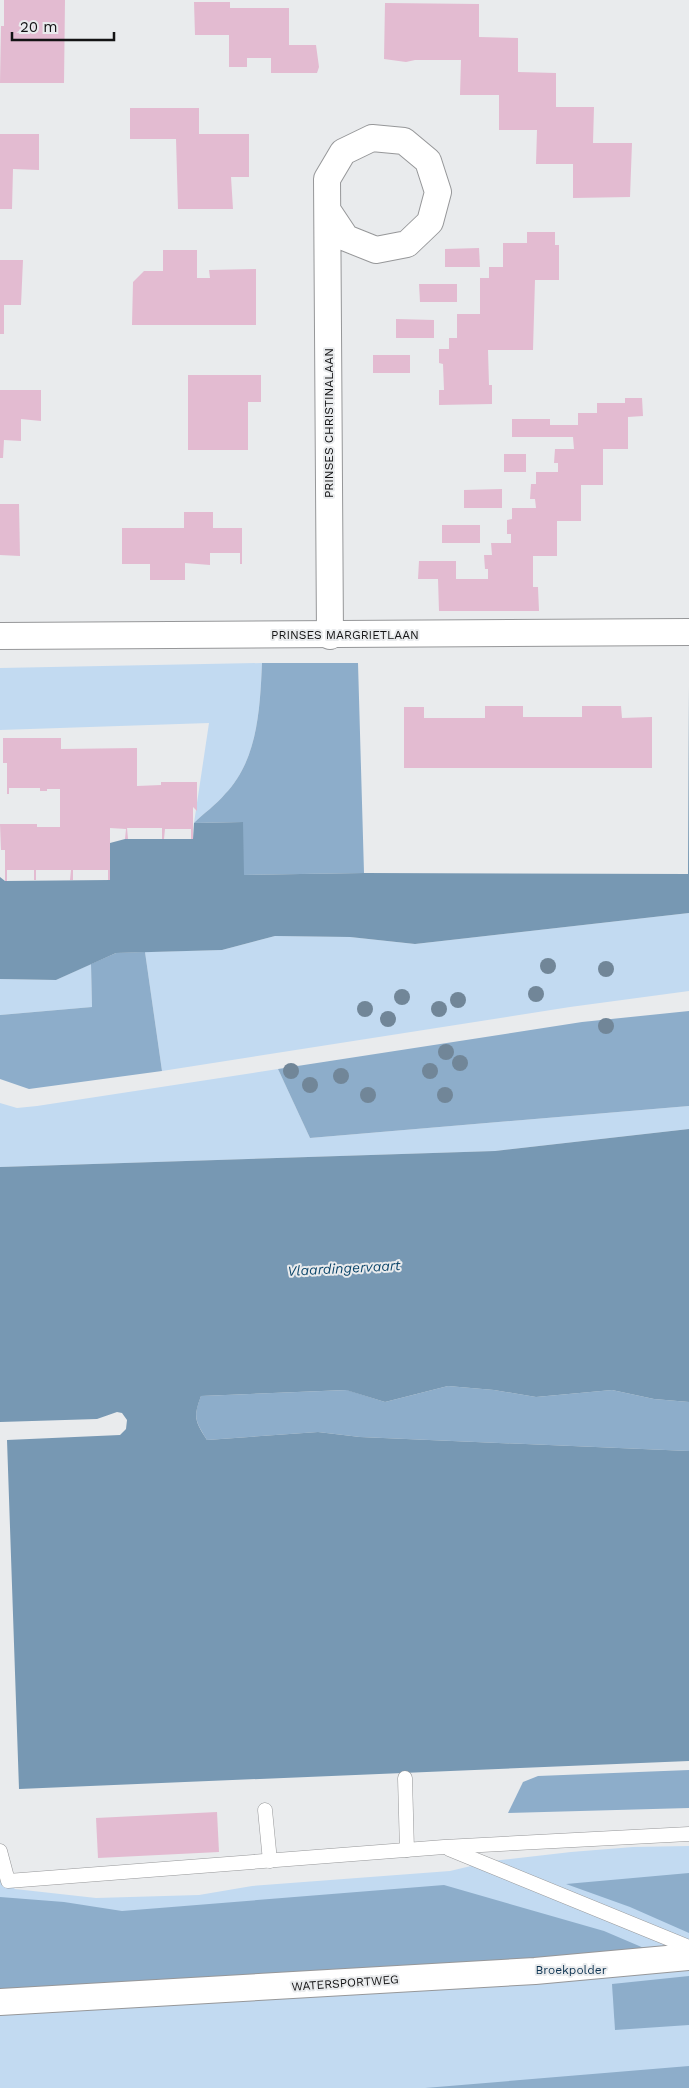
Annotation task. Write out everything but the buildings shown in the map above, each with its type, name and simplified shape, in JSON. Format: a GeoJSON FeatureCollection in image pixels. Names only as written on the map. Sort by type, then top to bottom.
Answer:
{"type":"FeatureCollection","features":[{"type":"Feature","properties":{"kind":"street","name":"PRINSES CHRISTINALAAN"},"geometry":{"type":"LineString","coordinates":[[328,211],[346,238],[376,250],[407,244],[430,222],[438,192],[428,161],[404,141],[372,138],[343,152],[327,179],[330,636]]}},
{"type":"Feature","properties":{"kind":"street","name":"PRINSES MARGRIETLAAN"},"geometry":{"type":"LineString","coordinates":[[0,636],[330,636],[689,632]]}},
{"type":"Feature","properties":{"kind":"street","name":"WATERSPORTWEG"},"geometry":{"type":"LineString","coordinates":[[0,2002],[535,1971],[689,1957]]}},
{"type":"Feature","properties":{"kind":"lane"},"geometry":{"type":"LineString","coordinates":[[405,1778],[407,1850]]}},
{"type":"Feature","properties":{"kind":"lane"},"geometry":{"type":"LineString","coordinates":[[265,1810],[270,1861]]}},
{"type":"Feature","properties":{"kind":"lane"},"geometry":{"type":"LineString","coordinates":[[0,1851],[8,1881],[444,1847],[689,1834]]}},
{"type":"Feature","properties":{"kind":"lane"},"geometry":{"type":"LineString","coordinates":[[444,1847],[689,1948]]}},
{"type":"Feature","properties":{"kind":"green space"},"geometry":{"type":"Polygon","coordinates":[[[262,663],[255,733],[244,766],[236,780],[218,802],[194,823],[209,723],[0,730],[0,668],[262,663]]]}},
{"type":"Feature","properties":{"kind":"green space"},"geometry":{"type":"Polygon","coordinates":[[[689,913],[689,991],[570,1007],[162,1071],[145,952],[222,950],[275,936],[350,937],[415,944],[689,913]]]}},
{"type":"Feature","properties":{"kind":"green space"},"geometry":{"type":"Polygon","coordinates":[[[91,964],[92,1007],[0,1015],[0,979],[56,980],[91,964]]]}},
{"type":"Feature","properties":{"kind":"green space"},"geometry":{"type":"Polygon","coordinates":[[[278,1069],[310,1138],[689,1106],[689,1129],[495,1151],[0,1167],[0,1103],[17,1108],[37,1106],[278,1069]]]}},
{"type":"Feature","properties":{"kind":"green space","name":"Broekpolder"},"geometry":{"type":"Polygon","coordinates":[[[689,1846],[689,2088],[0,2088],[0,1875],[15,1889],[96,1898],[199,1895],[252,1886],[450,1871],[492,1861],[571,1852],[633,1847],[689,1846]]]}},
{"type":"Feature","properties":{"kind":"shaded area"},"geometry":{"type":"Polygon","coordinates":[[[262,663],[358,663],[364,873],[243,875],[243,822],[194,823],[218,802],[236,780],[244,766],[255,733],[262,663]]]}},
{"type":"Feature","properties":{"kind":"shaded area"},"geometry":{"type":"Polygon","coordinates":[[[145,952],[162,1071],[29,1089],[0,1079],[0,1015],[92,1007],[91,964],[116,953],[145,952]]]}},
{"type":"Feature","properties":{"kind":"shaded area"},"geometry":{"type":"Polygon","coordinates":[[[689,1011],[689,1106],[310,1138],[278,1069],[582,1022],[689,1011]]]}},
{"type":"Feature","properties":{"kind":"shaded area"},"geometry":{"type":"Polygon","coordinates":[[[448,1386],[494,1390],[536,1397],[612,1390],[654,1399],[689,1402],[689,1451],[360,1437],[318,1432],[207,1440],[200,1428],[196,1414],[201,1396],[347,1390],[385,1402],[448,1386]]]}},
{"type":"Feature","properties":{"kind":"shaded area"},"geometry":{"type":"Polygon","coordinates":[[[689,1770],[689,1808],[508,1813],[523,1782],[538,1776],[689,1770]]]}},
{"type":"Feature","properties":{"kind":"shaded area"},"geometry":{"type":"Polygon","coordinates":[[[689,1873],[689,1933],[630,1907],[566,1884],[689,1873]]]}},
{"type":"Feature","properties":{"kind":"shaded area"},"geometry":{"type":"Polygon","coordinates":[[[444,1885],[604,1931],[665,1957],[0,1994],[0,1897],[64,1902],[122,1911],[444,1885]]]}},
{"type":"Feature","properties":{"kind":"shaded area"},"geometry":{"type":"Polygon","coordinates":[[[689,1976],[689,2025],[615,2030],[612,1984],[689,1976]]]}},
{"type":"Feature","properties":{"kind":"shaded area"},"geometry":{"type":"Polygon","coordinates":[[[689,2066],[689,2088],[425,2088],[689,2066]]]}},
{"type":"Feature","properties":{"kind":"water"},"geometry":{"type":"Polygon","coordinates":[[[689,686],[689,913],[415,944],[350,937],[275,936],[222,950],[116,953],[56,980],[0,979],[0,877],[5,881],[110,880],[110,843],[125,839],[193,839],[194,823],[243,822],[244,875],[364,873],[688,874],[689,686]]]}},
{"type":"Feature","properties":{"kind":"water","name":"Vlaardingervaart"},"geometry":{"type":"Polygon","coordinates":[[[689,1129],[689,1402],[654,1399],[612,1390],[536,1397],[494,1390],[448,1386],[385,1402],[346,1390],[201,1396],[196,1419],[207,1440],[318,1432],[360,1437],[689,1451],[689,1761],[19,1789],[7,1440],[120,1435],[126,1429],[127,1420],[122,1413],[117,1412],[97,1419],[0,1422],[0,1167],[495,1151],[689,1129]]]}}]}
